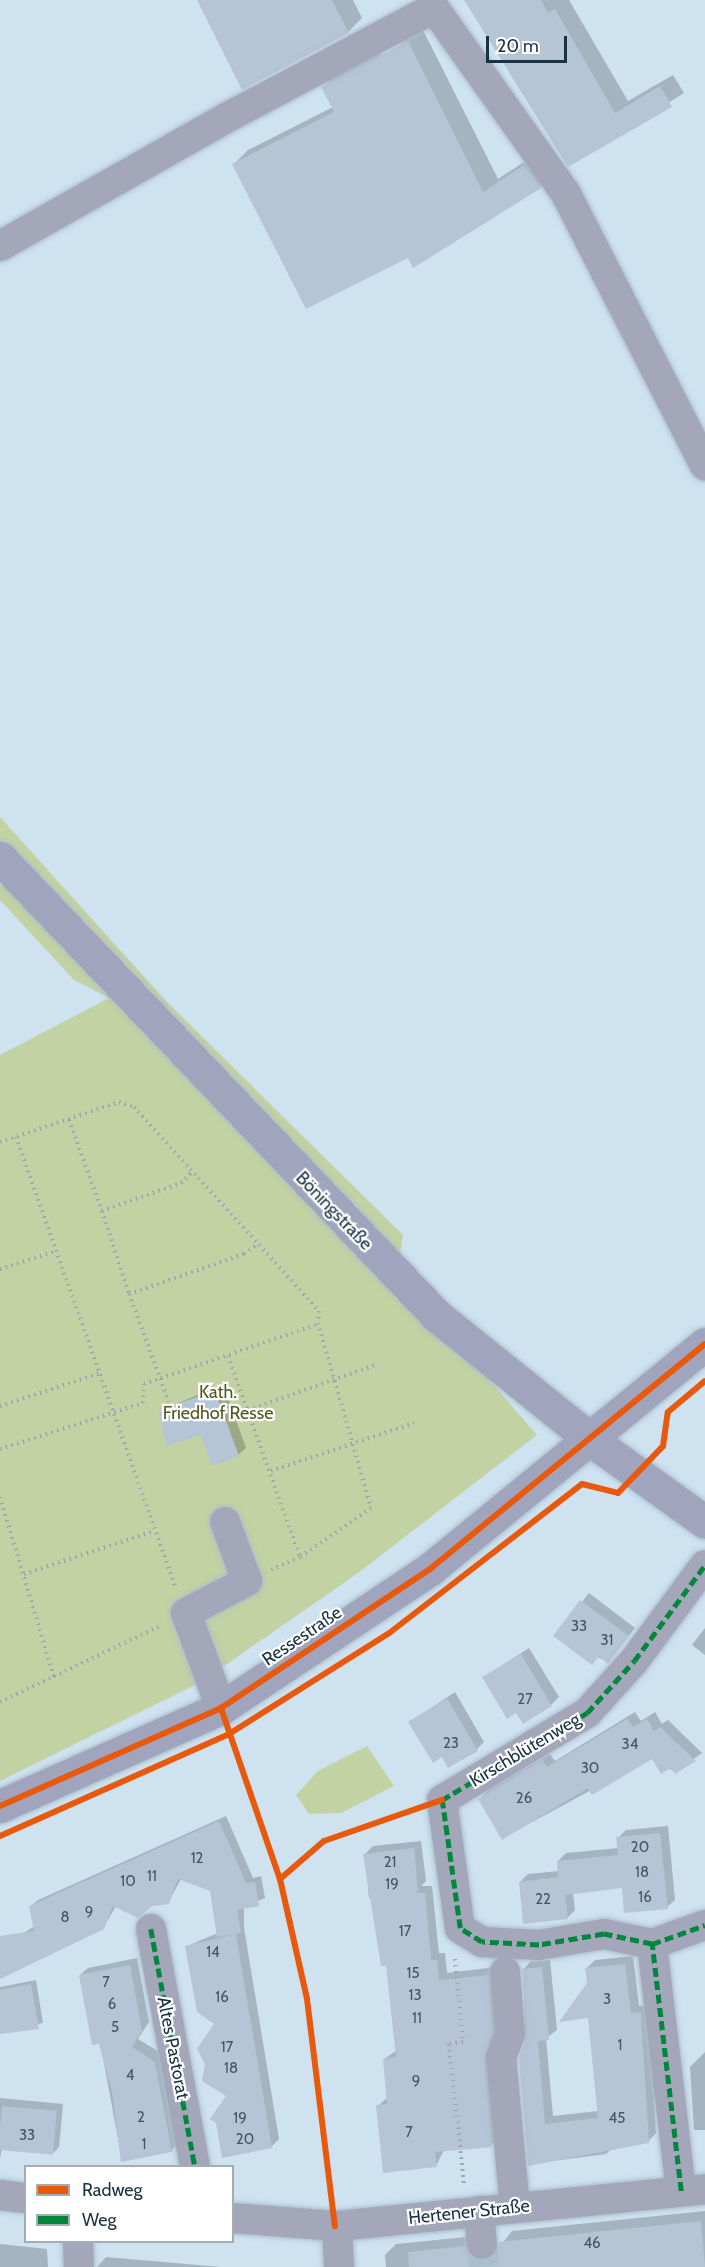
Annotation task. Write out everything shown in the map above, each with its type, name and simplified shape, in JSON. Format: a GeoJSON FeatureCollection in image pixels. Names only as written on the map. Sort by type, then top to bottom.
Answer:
{"type":"FeatureCollection","features":[{"type":"Feature","properties":{"kind":"main road","name":"Böningstraße"},"geometry":{"type":"LineString","coordinates":[[0,858],[437,1316],[591,1440],[705,1522]]}},
{"type":"Feature","properties":{"kind":"main road","name":"Ressestraße"},"geometry":{"type":"LineString","coordinates":[[0,1806],[221,1708],[430,1569],[591,1440],[705,1344]]}},
{"type":"Feature","properties":{"kind":"street"},"geometry":{"type":"LineString","coordinates":[[0,246],[228,117],[434,8],[566,194],[705,466]]}},
{"type":"Feature","properties":{"kind":"street"},"geometry":{"type":"LineString","coordinates":[[221,1708],[186,1613],[247,1581],[225,1522]]}},
{"type":"Feature","properties":{"kind":"street","name":"Kirschblütenweg"},"geometry":{"type":"LineString","coordinates":[[460,1928],[442,1800],[587,1713],[634,1661],[705,1565]]}},
{"type":"Feature","properties":{"kind":"street"},"geometry":{"type":"LineString","coordinates":[[460,1928],[482,1941],[539,1945],[604,1934],[652,1944],[705,1925]]}},
{"type":"Feature","properties":{"kind":"street","name":"Altes Pastorat"},"geometry":{"type":"LineString","coordinates":[[151,1929],[195,2165]]}},
{"type":"Feature","properties":{"kind":"street"},"geometry":{"type":"LineString","coordinates":[[652,1944],[693,2190]]}},
{"type":"Feature","properties":{"kind":"street"},"geometry":{"type":"LineString","coordinates":[[505,1972],[510,2034],[501,2057],[515,2207]]}},
{"type":"Feature","properties":{"kind":"street","name":"Hertener Straße"},"geometry":{"type":"LineString","coordinates":[[234,2218],[337,2226],[693,2190]]}},
{"type":"Feature","properties":{"kind":"street"},"geometry":{"type":"LineString","coordinates":[[0,2195],[24,2198]]}},
{"type":"Feature","properties":{"kind":"street"},"geometry":{"type":"LineString","coordinates":[[473,2212],[482,2244]]}},
{"type":"Feature","properties":{"kind":"street"},"geometry":{"type":"LineString","coordinates":[[337,2226],[339,2267]]}},
{"type":"Feature","properties":{"kind":"street"},"geometry":{"type":"LineString","coordinates":[[78,2243],[78,2267]]}},
{"type":"Feature","properties":{"kind":"path"},"geometry":{"type":"LineString","coordinates":[[0,1142],[119,1102],[134,1107],[319,1311],[318,1323],[371,1508],[300,1557],[247,1581]]}},
{"type":"Feature","properties":{"kind":"path"},"geometry":{"type":"LineString","coordinates":[[69,1120],[169,1402]]}},
{"type":"Feature","properties":{"kind":"path"},"geometry":{"type":"LineString","coordinates":[[0,1702],[186,1613],[154,1531],[16,1137]]}},
{"type":"Feature","properties":{"kind":"path"},"geometry":{"type":"LineString","coordinates":[[102,1211],[181,1183],[193,1171]]}},
{"type":"Feature","properties":{"kind":"path"},"geometry":{"type":"LineString","coordinates":[[129,1294],[258,1244]]}},
{"type":"Feature","properties":{"kind":"path"},"geometry":{"type":"LineString","coordinates":[[0,1269],[56,1251]]}},
{"type":"Feature","properties":{"kind":"path"},"geometry":{"type":"LineString","coordinates":[[0,1449],[143,1403],[144,1384],[318,1323]]}},
{"type":"Feature","properties":{"kind":"path"},"geometry":{"type":"LineString","coordinates":[[228,1356],[300,1557]]}},
{"type":"Feature","properties":{"kind":"path"},"geometry":{"type":"LineString","coordinates":[[248,1410],[378,1364]]}},
{"type":"Feature","properties":{"kind":"path"},"geometry":{"type":"LineString","coordinates":[[0,1406],[100,1373]]}},
{"type":"Feature","properties":{"kind":"path"},"geometry":{"type":"LineString","coordinates":[[271,1471],[414,1423]]}},
{"type":"Feature","properties":{"kind":"path"},"geometry":{"type":"LineString","coordinates":[[0,1497],[54,1677]]}},
{"type":"Feature","properties":{"kind":"path"},"geometry":{"type":"LineString","coordinates":[[24,1574],[154,1531]]}},
{"type":"Feature","properties":{"kind":"path"},"geometry":{"type":"LineString","coordinates":[[460,1928],[454,1948],[463,2042],[449,2044],[473,2212]]}},
{"type":"Feature","properties":{"kind":"green space","name":"Kath. Friedhof Resse"},"geometry":{"type":"Polygon","coordinates":[[[0,817],[165,1000],[403,1235],[397,1273],[537,1435],[358,1573],[201,1682],[0,1781],[0,1055],[109,998],[74,980],[0,900],[0,817]]]}},
{"type":"Feature","properties":{"kind":"green space"},"geometry":{"type":"Polygon","coordinates":[[[367,1746],[394,1786],[341,1813],[309,1814],[296,1795],[318,1771],[367,1746]]]}},
{"type":"Feature","properties":{"kind":"building"},"geometry":{"type":"Polygon","coordinates":[[[197,0],[332,0],[349,33],[242,90],[197,0]]]}},
{"type":"Feature","properties":{"kind":"building"},"geometry":{"type":"Polygon","coordinates":[[[464,0],[541,0],[548,13],[555,9],[615,113],[660,86],[672,107],[568,167],[464,0]]]}},
{"type":"Feature","properties":{"kind":"building"},"geometry":{"type":"Polygon","coordinates":[[[408,41],[483,192],[524,165],[541,188],[413,268],[408,258],[306,309],[232,164],[334,112],[321,87],[408,41]]]}},
{"type":"Feature","properties":{"kind":"building"},"geometry":{"type":"Polygon","coordinates":[[[215,1391],[239,1456],[212,1466],[201,1435],[166,1446],[159,1410],[215,1391]]]}},
{"type":"Feature","properties":{"kind":"building"},"geometry":{"type":"Polygon","coordinates":[[[580,1600],[629,1636],[608,1664],[599,1656],[592,1665],[553,1636],[580,1600]]]}},
{"type":"Feature","properties":{"kind":"building"},"geometry":{"type":"Polygon","coordinates":[[[521,1654],[552,1706],[523,1724],[516,1713],[507,1719],[482,1677],[521,1654]]]}},
{"type":"Feature","properties":{"kind":"building"},"geometry":{"type":"Polygon","coordinates":[[[447,1698],[478,1751],[448,1768],[442,1757],[433,1763],[408,1722],[447,1698]]]}},
{"type":"Feature","properties":{"kind":"building"},"geometry":{"type":"Polygon","coordinates":[[[627,1719],[633,1727],[647,1719],[654,1731],[660,1727],[696,1761],[675,1774],[671,1768],[661,1774],[652,1759],[592,1795],[588,1788],[502,1840],[478,1799],[542,1760],[547,1767],[627,1719]]]}},
{"type":"Feature","properties":{"kind":"building"},"geometry":{"type":"Polygon","coordinates":[[[219,1821],[246,1883],[255,1882],[259,1906],[237,1910],[241,1933],[217,1937],[210,1891],[178,1879],[169,1904],[152,1906],[138,1918],[113,1906],[104,1929],[0,1979],[0,1936],[34,1931],[29,1906],[219,1821]]]}},
{"type":"Feature","properties":{"kind":"building"},"geometry":{"type":"Polygon","coordinates":[[[660,1833],[668,1909],[624,1913],[622,1888],[565,1895],[568,1919],[523,1924],[519,1882],[558,1877],[557,1861],[618,1855],[616,1837],[660,1833]]]}},
{"type":"Feature","properties":{"kind":"building"},"geometry":{"type":"Polygon","coordinates":[[[414,1848],[418,1891],[414,1893],[425,1893],[431,1960],[437,1960],[439,1980],[488,1975],[492,2031],[484,2059],[492,2147],[435,2152],[437,2167],[383,2173],[376,2105],[387,2104],[383,2059],[396,2057],[386,1966],[381,1966],[363,1854],[414,1848]]]}},
{"type":"Feature","properties":{"kind":"building"},"geometry":{"type":"Polygon","coordinates":[[[236,1934],[272,2148],[222,2158],[216,2123],[210,2119],[226,2096],[202,2081],[205,2064],[197,2049],[214,2024],[197,2012],[185,1946],[236,1934]]]}},
{"type":"Feature","properties":{"kind":"building"},"geometry":{"type":"Polygon","coordinates":[[[625,1964],[631,2013],[641,2012],[649,2143],[528,2166],[519,2059],[527,2033],[522,1969],[542,1967],[549,2040],[538,2041],[545,2124],[598,2118],[588,2018],[559,2022],[587,1983],[585,1968],[625,1964]]]}},
{"type":"Feature","properties":{"kind":"building"},"geometry":{"type":"Polygon","coordinates":[[[130,1965],[142,2031],[132,2047],[155,2062],[172,2152],[121,2162],[112,2091],[99,2044],[92,2045],[79,1975],[130,1965]]]}},
{"type":"Feature","properties":{"kind":"building"},"geometry":{"type":"Polygon","coordinates":[[[31,1984],[39,2029],[0,2034],[0,1990],[31,1984]]]}},
{"type":"Feature","properties":{"kind":"building"},"geometry":{"type":"Polygon","coordinates":[[[2,2106],[57,2111],[53,2155],[0,2150],[2,2106]]]}},
{"type":"Feature","properties":{"kind":"building"},"geometry":{"type":"Polygon","coordinates":[[[701,2221],[705,2267],[409,2267],[408,2252],[465,2246],[474,2259],[484,2261],[497,2252],[499,2242],[701,2221]]]}},
{"type":"Feature","properties":{"kind":"tunnel"},"geometry":{"type":"LineString","coordinates":[[482,2244],[484,2267]]}},
{"type":"Feature","properties":{"kind":"marked path"},"geometry":{"type":"LineString","coordinates":[[681,2191],[652,1944],[604,1934],[539,1945],[482,1942],[460,1928],[442,1800],[587,1713],[634,1661],[705,1565]]}},
{"type":"Feature","properties":{"kind":"marked path"},"geometry":{"type":"LineString","coordinates":[[652,1944],[705,1925]]}},
{"type":"Feature","properties":{"kind":"marked path"},"geometry":{"type":"LineString","coordinates":[[151,1929],[195,2165]]}},
{"type":"Feature","properties":{"kind":"cycle path"},"geometry":{"type":"LineString","coordinates":[[0,1806],[221,1708],[430,1569],[705,1344]]}},
{"type":"Feature","properties":{"kind":"cycle path"},"geometry":{"type":"LineString","coordinates":[[0,1836],[229,1734],[388,1634],[582,1484],[618,1493],[663,1446],[668,1412],[705,1381]]}},
{"type":"Feature","properties":{"kind":"cycle path"},"geometry":{"type":"LineString","coordinates":[[221,1708],[280,1879],[307,1999],[335,2226]]}},
{"type":"Feature","properties":{"kind":"cycle path"},"geometry":{"type":"LineString","coordinates":[[280,1879],[324,1841],[442,1800]]}}]}
